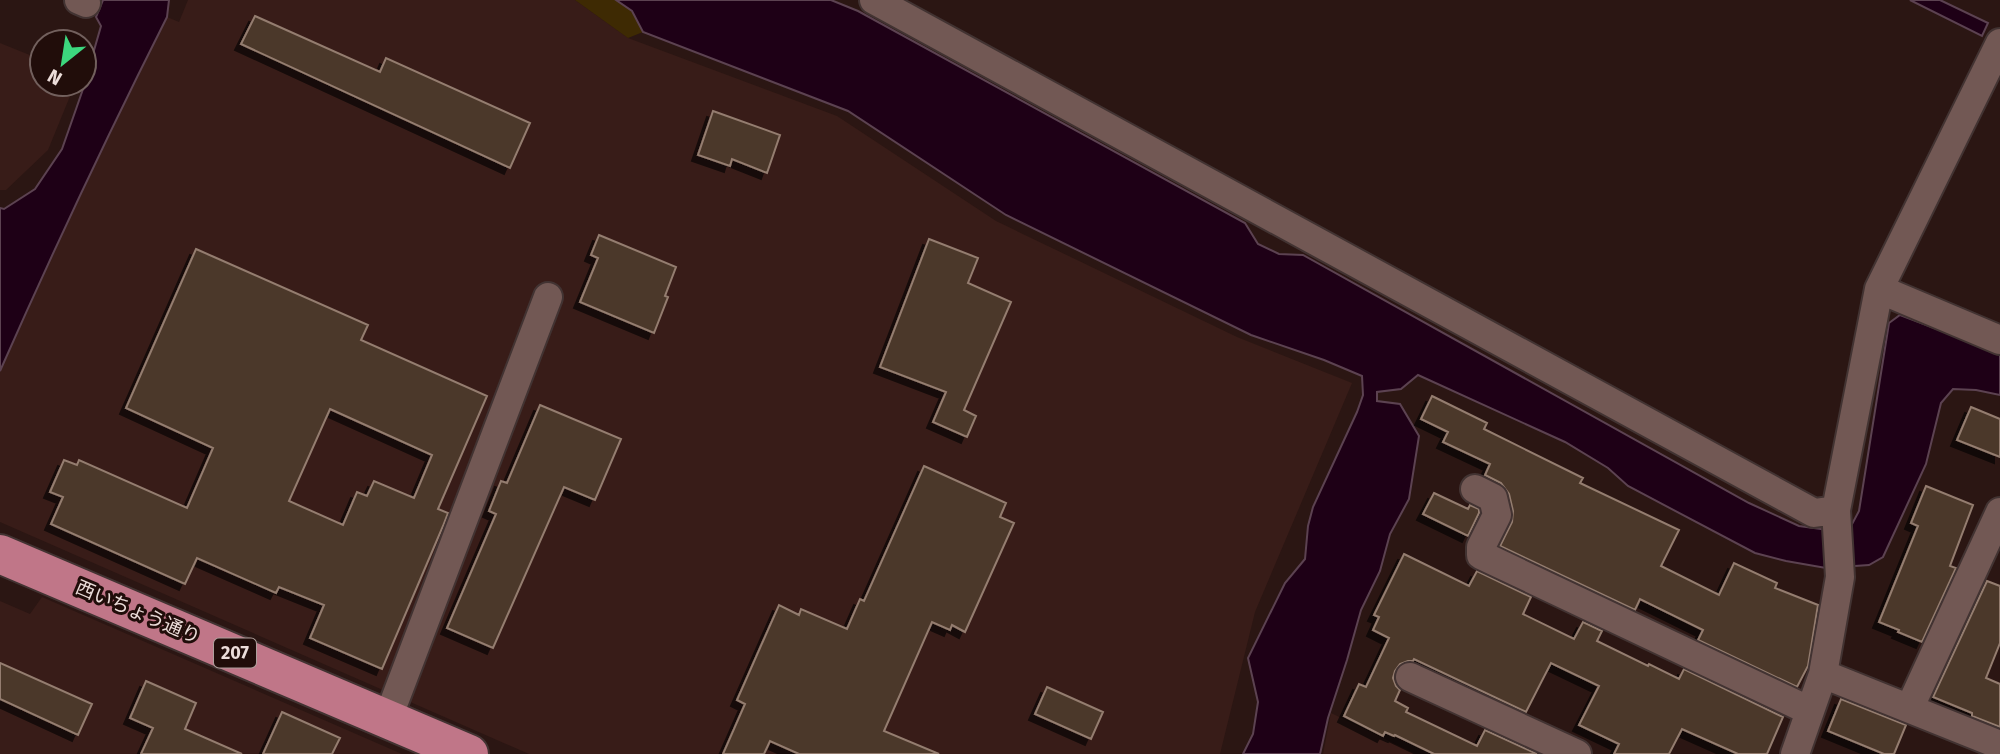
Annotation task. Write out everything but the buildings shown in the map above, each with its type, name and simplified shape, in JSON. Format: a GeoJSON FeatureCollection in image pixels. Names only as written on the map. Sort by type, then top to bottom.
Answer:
{"type":"FeatureCollection","features":[{"type":"Feature","properties":{"kind":"highway","name":"西いちょう通り"},"geometry":{"type":"LineString","coordinates":[[0,554],[469,754]]}},
{"type":"Feature","properties":{"kind":"street"},"geometry":{"type":"LineString","coordinates":[[874,0],[1814,513],[1836,510]]}},
{"type":"Feature","properties":{"kind":"street"},"geometry":{"type":"LineString","coordinates":[[1795,754],[1823,674],[1840,577],[1836,510],[1879,289],[2000,43]]}},
{"type":"Feature","properties":{"kind":"street"},"geometry":{"type":"LineString","coordinates":[[1879,289],[2000,340]]}},
{"type":"Feature","properties":{"kind":"street"},"geometry":{"type":"LineString","coordinates":[[388,718],[548,297]]}},
{"type":"Feature","properties":{"kind":"street"},"geometry":{"type":"LineString","coordinates":[[1475,489],[1493,498],[1497,515],[1481,547],[1481,555],[1810,711]]}},
{"type":"Feature","properties":{"kind":"street"},"geometry":{"type":"LineString","coordinates":[[1910,707],[1990,561],[2000,512]]}},
{"type":"Feature","properties":{"kind":"street"},"geometry":{"type":"LineString","coordinates":[[1823,674],[2000,745]]}},
{"type":"Feature","properties":{"kind":"street"},"geometry":{"type":"LineString","coordinates":[[1410,677],[1577,754]]}},
{"type":"Feature","properties":{"kind":"shaded area"},"geometry":{"type":"Polygon","coordinates":[[[103,0],[169,0],[167,17],[81,193],[0,371],[0,208],[4,209],[35,189],[62,149],[80,98],[98,98],[98,36],[101,26],[96,17],[103,0]]]}},
{"type":"Feature","properties":{"kind":"shaded area"},"geometry":{"type":"Polygon","coordinates":[[[188,0],[575,0],[628,38],[837,116],[996,221],[1237,337],[1352,383],[1255,612],[1220,754],[529,754],[0,522],[0,371],[47,264],[167,17],[179,22],[188,0]]]}},
{"type":"Feature","properties":{"kind":"shaded area"},"geometry":{"type":"Polygon","coordinates":[[[575,0],[616,0],[632,11],[643,32],[628,38],[575,0]]]}},
{"type":"Feature","properties":{"kind":"shaded area"},"geometry":{"type":"Polygon","coordinates":[[[616,0],[831,0],[858,11],[1245,223],[1258,244],[1279,254],[1303,255],[1749,503],[1799,526],[1821,529],[1851,526],[1859,511],[1889,323],[1900,315],[2000,353],[2000,395],[1953,389],[1941,403],[1926,464],[1883,557],[1869,565],[1826,568],[1755,553],[1628,486],[1608,468],[1565,442],[1418,375],[1401,389],[1377,392],[1377,401],[1400,404],[1419,436],[1409,499],[1390,534],[1380,571],[1361,610],[1328,718],[1320,754],[1243,754],[1253,734],[1258,702],[1248,658],[1285,583],[1305,559],[1313,507],[1357,412],[1363,395],[1362,376],[1251,335],[1006,215],[848,111],[643,32],[632,11],[616,0]]]}},
{"type":"Feature","properties":{"kind":"shaded area"},"geometry":{"type":"Polygon","coordinates":[[[1910,0],[1940,0],[1988,23],[1982,36],[1910,0]]]}},
{"type":"Feature","properties":{"kind":"shaded area"},"geometry":{"type":"Polygon","coordinates":[[[0,43],[28,54],[28,98],[69,98],[48,150],[6,190],[0,190],[0,43]]]}},
{"type":"Feature","properties":{"kind":"shaded area"},"geometry":{"type":"Polygon","coordinates":[[[42,597],[402,754],[0,754],[0,601],[30,614],[42,597]]]}},
{"type":"Feature","properties":{"kind":"shaded area"},"geometry":{"type":"Polygon","coordinates":[[[1331,713],[1416,754],[1323,754],[1331,713]]]}}]}
